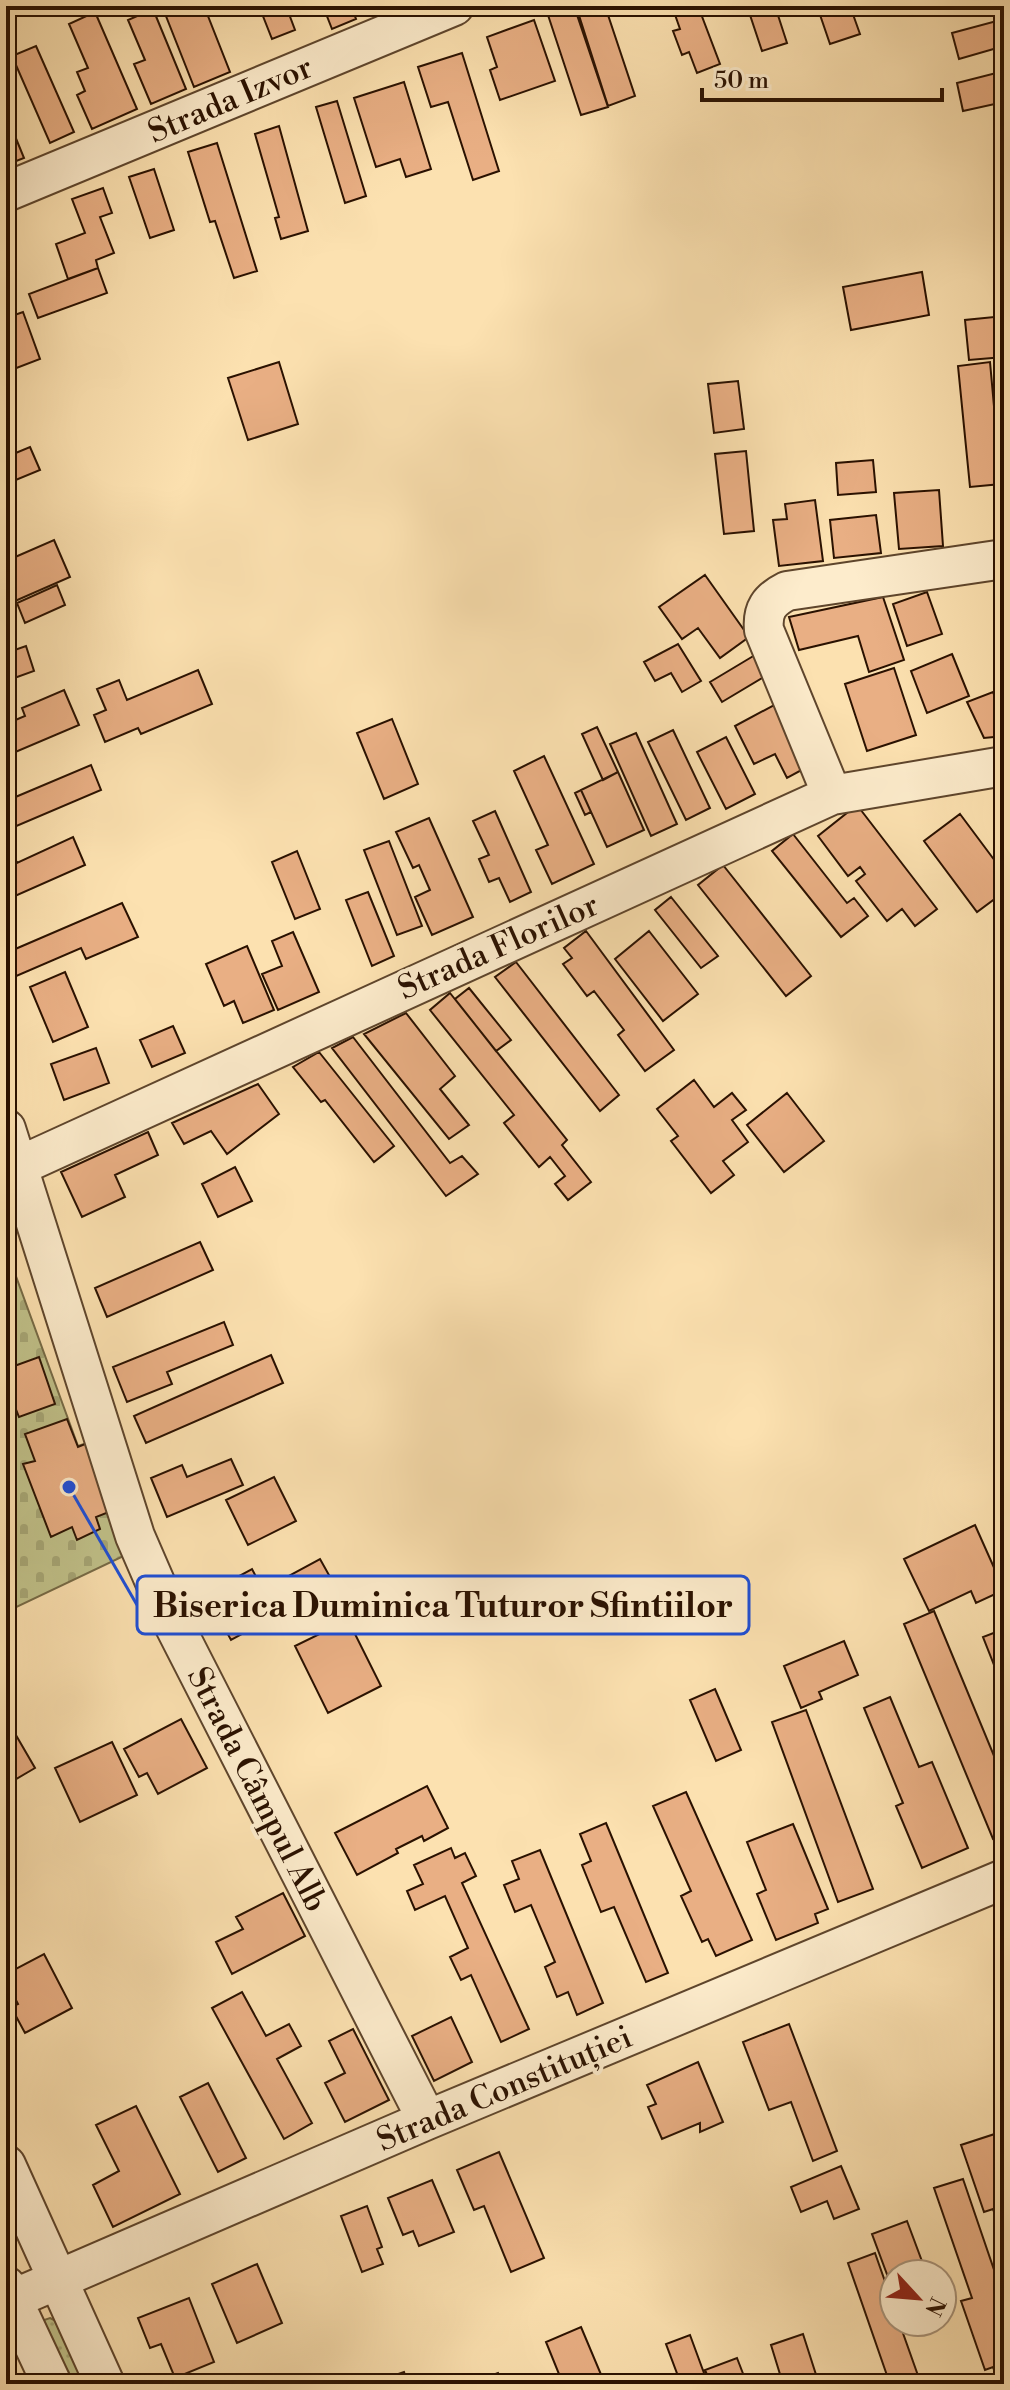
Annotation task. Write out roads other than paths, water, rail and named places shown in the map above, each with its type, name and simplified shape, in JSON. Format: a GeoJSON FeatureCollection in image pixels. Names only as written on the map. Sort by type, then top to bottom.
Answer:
{"type":"FeatureCollection","features":[{"type":"Feature","properties":{"kind":"street","name":"Strada Izvor"},"geometry":{"type":"LineString","coordinates":[[6,192],[454,6]]}},
{"type":"Feature","properties":{"kind":"street"},"geometry":{"type":"LineString","coordinates":[[832,795],[764,630],[766,607],[775,597],[787,591],[1004,559]]}},
{"type":"Feature","properties":{"kind":"street","name":"Strada Florilor"},"geometry":{"type":"LineString","coordinates":[[11,1169],[832,795],[1004,766]]}},
{"type":"Feature","properties":{"kind":"street","name":"Strada Câmpul Alb"},"geometry":{"type":"LineString","coordinates":[[6,1129],[11,1169],[135,1536],[165,1606],[427,2120]]}},
{"type":"Feature","properties":{"kind":"street","name":"Strada Constituției"},"geometry":{"type":"LineString","coordinates":[[8,2296],[58,2280],[427,2120],[1004,1879]]}},
{"type":"Feature","properties":{"kind":"street"},"geometry":{"type":"LineString","coordinates":[[6,2165],[105,2384]]}},
{"type":"Feature","properties":{"kind":"street"},"geometry":{"type":"LineString","coordinates":[[8,2296],[52,2384]]}},
{"type":"Feature","properties":{"kind":"place","name":"Biserica Duminica Tuturor Sfintiilor"},"geometry":{"type":"Point","coordinates":[69,1487]}}]}
